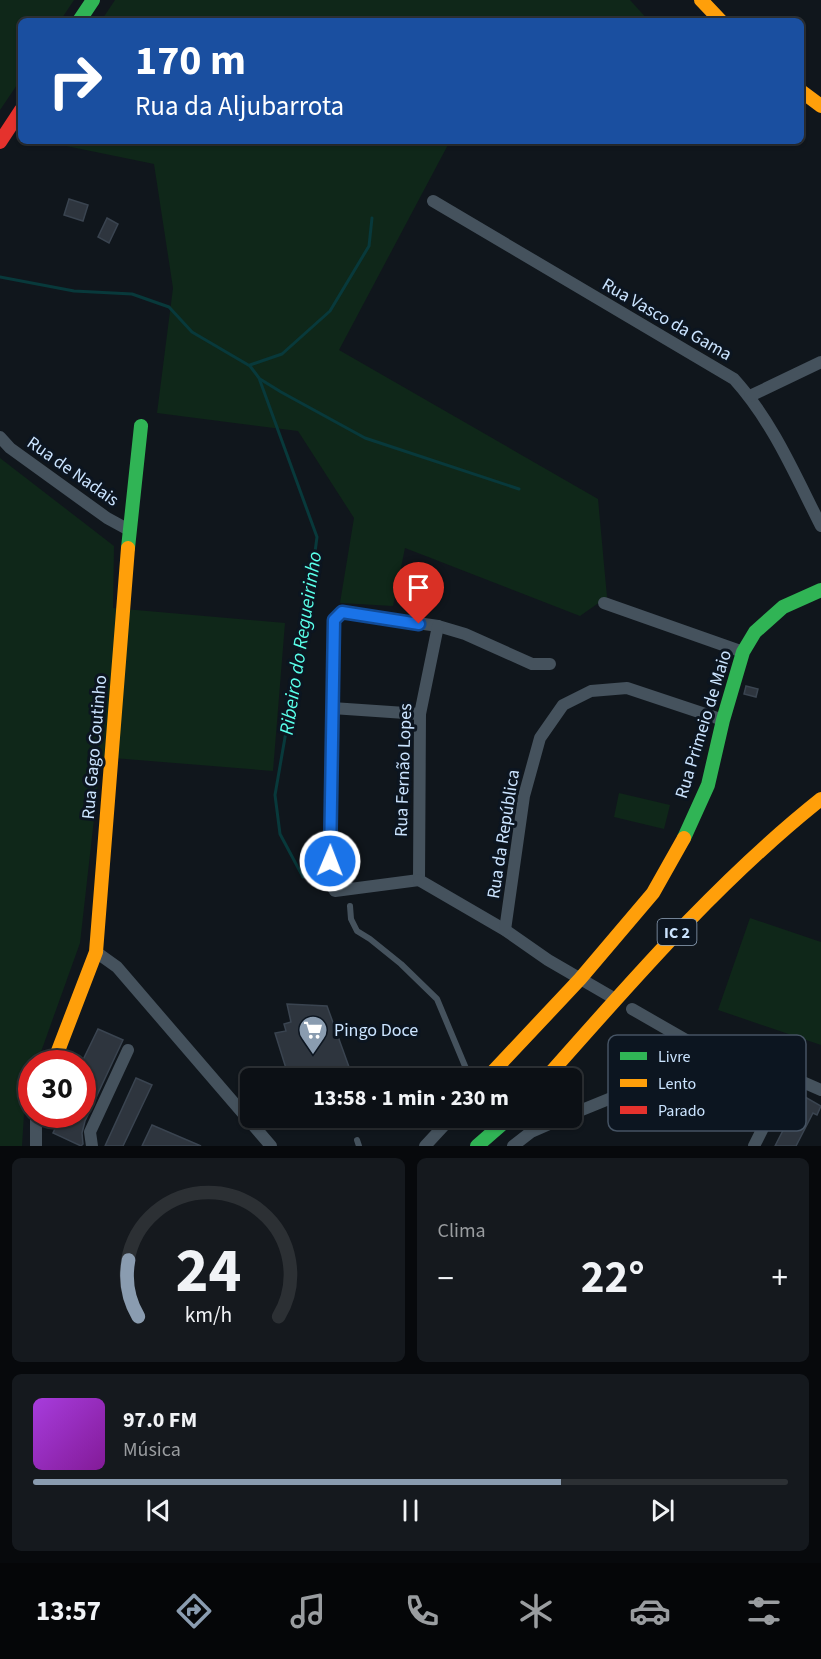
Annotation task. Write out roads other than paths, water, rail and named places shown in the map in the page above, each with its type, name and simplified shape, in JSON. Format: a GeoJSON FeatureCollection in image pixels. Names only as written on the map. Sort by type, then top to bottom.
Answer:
{"type":"FeatureCollection","features":[{"type":"Feature","properties":{"kind":"main road"},"geometry":{"type":"LineString","coordinates":[[81,18],[93,0]]}},
{"type":"Feature","properties":{"kind":"main road"},"geometry":{"type":"LineString","coordinates":[[689,0],[704,18]]}},
{"type":"Feature","properties":{"kind":"main road"},"geometry":{"type":"LineString","coordinates":[[701,0],[718,18]]}},
{"type":"Feature","properties":{"kind":"main road"},"geometry":{"type":"LineString","coordinates":[[804,93],[821,106]]}},
{"type":"Feature","properties":{"kind":"main road"},"geometry":{"type":"LineString","coordinates":[[804,101],[821,114]]}},
{"type":"Feature","properties":{"kind":"main road"},"geometry":{"type":"LineString","coordinates":[[0,142],[18,115]]}},
{"type":"Feature","properties":{"kind":"main road","name":"Rua Gago Coutinho"},"geometry":{"type":"LineString","coordinates":[[58,1050],[96,952],[129,530],[141,426]]}},
{"type":"Feature","properties":{"kind":"main road","name":"Rua Primeio de Maio"},"geometry":{"type":"LineString","coordinates":[[496,1068],[580,979],[652,892],[677,853],[708,784],[723,720],[743,652],[755,632],[783,607],[821,590]]}},
{"type":"Feature","properties":{"kind":"main road","name":"IC 2"},"geometry":{"type":"LineString","coordinates":[[555,1068],[668,940],[729,877],[794,819],[821,799]]}},
{"type":"Feature","properties":{"kind":"main road","name":"IC 2"},"geometry":{"type":"LineString","coordinates":[[565,1068],[674,944],[734,881],[799,823],[821,807]]}},
{"type":"Feature","properties":{"kind":"main road"},"geometry":{"type":"LineString","coordinates":[[477,1146],[498,1128]]}},
{"type":"Feature","properties":{"kind":"main road"},"geometry":{"type":"LineString","coordinates":[[490,1146],[509,1128]]}},
{"type":"Feature","properties":{"kind":"street","name":"Rua Vasco da Gama"},"geometry":{"type":"LineString","coordinates":[[434,201],[734,379],[750,396],[770,425],[821,526]]}},
{"type":"Feature","properties":{"kind":"street"},"geometry":{"type":"LineString","coordinates":[[750,396],[821,362]]}},
{"type":"Feature","properties":{"kind":"street","name":"Rua de Nadais"},"geometry":{"type":"LineString","coordinates":[[0,437],[10,448],[107,518],[129,530]]}},
{"type":"Feature","properties":{"kind":"street"},"geometry":{"type":"LineString","coordinates":[[604,603],[743,652]]}},
{"type":"Feature","properties":{"kind":"street"},"geometry":{"type":"LineString","coordinates":[[550,664],[532,664],[465,634],[438,626],[342,612],[334,620],[330,884],[334,891],[419,880],[506,930],[610,996]]}},
{"type":"Feature","properties":{"kind":"street","name":"Rua Fernão Lopes"},"geometry":{"type":"LineString","coordinates":[[419,880],[420,714],[438,626]]}},
{"type":"Feature","properties":{"kind":"street","name":"Rua da República"},"geometry":{"type":"LineString","coordinates":[[506,930],[524,796],[540,738],[563,705],[591,691],[627,688],[723,720]]}},
{"type":"Feature","properties":{"kind":"street"},"geometry":{"type":"LineString","coordinates":[[332,708],[420,714]]}},
{"type":"Feature","properties":{"kind":"street"},"geometry":{"type":"LineString","coordinates":[[96,952],[117,967],[271,1146]]}},
{"type":"Feature","properties":{"kind":"street"},"geometry":{"type":"LineString","coordinates":[[632,1009],[677,1035]]}},
{"type":"Feature","properties":{"kind":"street"},"geometry":{"type":"LineString","coordinates":[[92,1146],[90,1132],[128,1050]]}},
{"type":"Feature","properties":{"kind":"street"},"geometry":{"type":"LineString","coordinates":[[806,1083],[821,1090]]}},
{"type":"Feature","properties":{"kind":"street"},"geometry":{"type":"LineString","coordinates":[[582,1110],[608,1099]]}},
{"type":"Feature","properties":{"kind":"street"},"geometry":{"type":"LineString","coordinates":[[36,1128],[36,1146]]}},
{"type":"Feature","properties":{"kind":"street"},"geometry":{"type":"LineString","coordinates":[[425,1146],[442,1128]]}},
{"type":"Feature","properties":{"kind":"street"},"geometry":{"type":"LineString","coordinates":[[513,1146],[540,1128]]}},
{"type":"Feature","properties":{"kind":"street"},"geometry":{"type":"LineString","coordinates":[[754,1146],[762,1131]]}},
{"type":"Feature","properties":{"kind":"lane"},"geometry":{"type":"LineString","coordinates":[[350,906],[351,918],[357,931],[401,964],[437,999],[466,1068]]}},
{"type":"Feature","properties":{"kind":"waterway"},"geometry":{"type":"LineString","coordinates":[[250,365],[282,354],[330,311],[369,246],[372,218]]}},
{"type":"Feature","properties":{"kind":"waterway","name":"Ribeiro do Regueirinho"},"geometry":{"type":"LineString","coordinates":[[0,277],[74,291],[132,294],[169,307],[192,332],[250,366],[259,378],[317,537],[308,605],[275,795],[280,834],[303,877]]}},
{"type":"Feature","properties":{"kind":"waterway"},"geometry":{"type":"LineString","coordinates":[[260,379],[365,438],[519,489]]}},
{"type":"Feature","properties":{"kind":"place","name":"Pingo Doce"},"geometry":{"type":"Point","coordinates":[313,1056]}}]}
